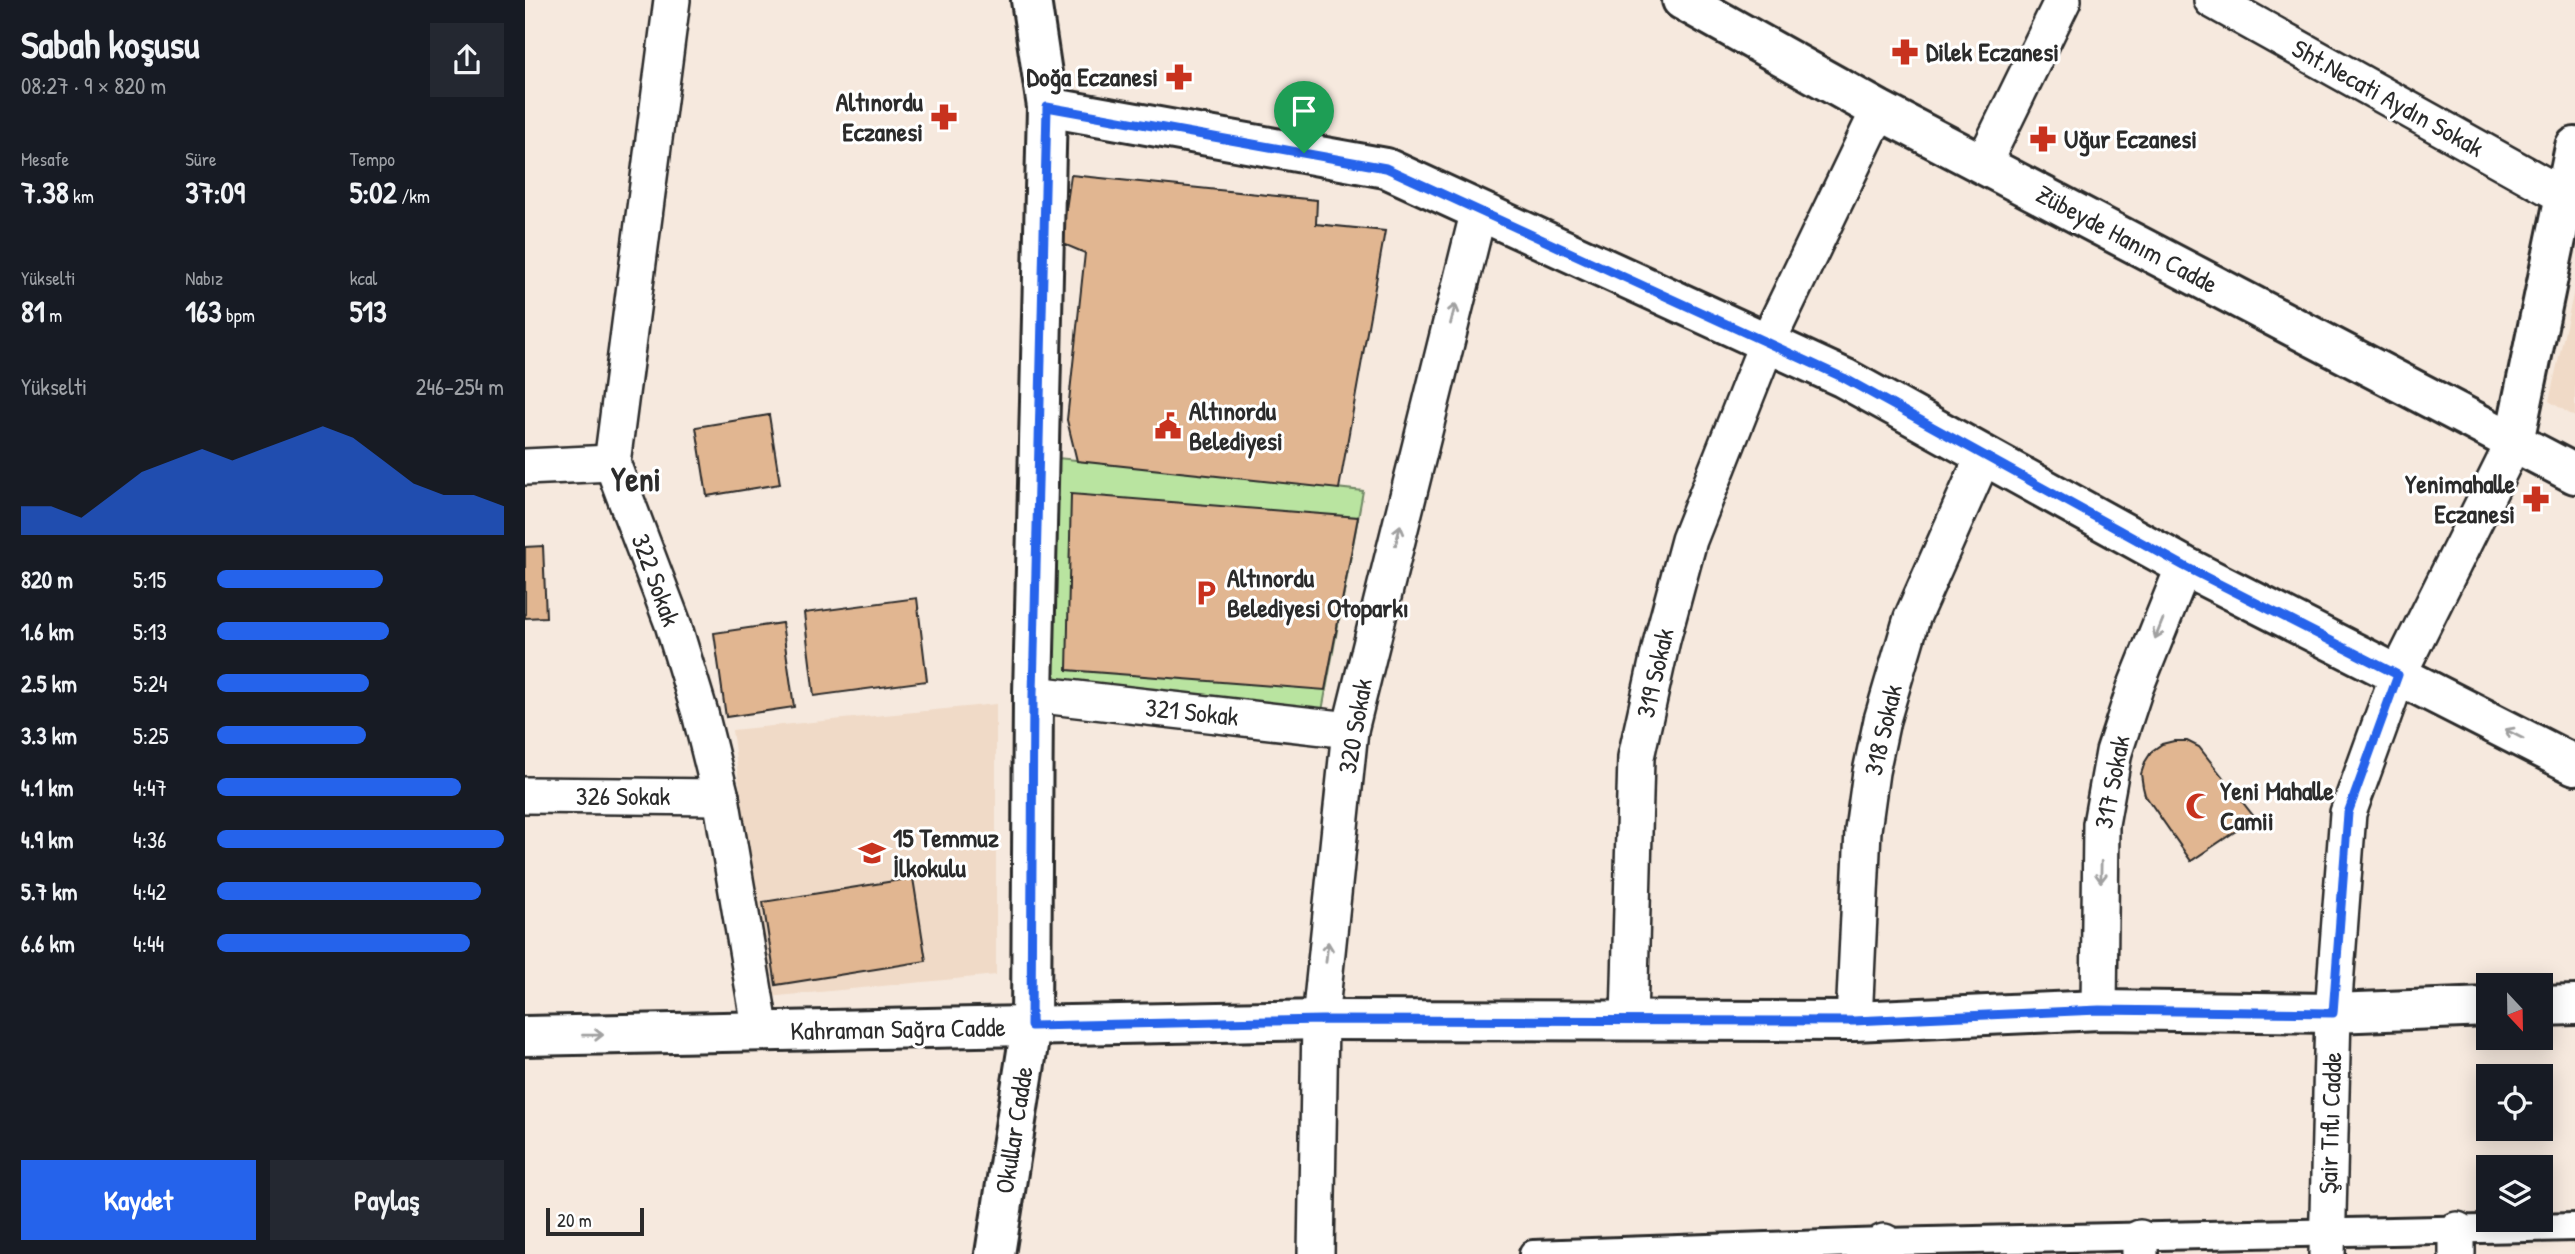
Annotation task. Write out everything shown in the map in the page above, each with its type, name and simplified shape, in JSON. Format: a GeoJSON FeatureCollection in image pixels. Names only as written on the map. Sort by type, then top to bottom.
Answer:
{"type":"FeatureCollection","features":[{"type":"Feature","properties":{"kind":"street","name":"322 Sokak"},"geometry":{"type":"LineString","coordinates":[[671,0],[612,463],[673,624],[722,797],[761,1032]]}},
{"type":"Feature","properties":{"kind":"street","name":"Okullar Cadde"},"geometry":{"type":"LineString","coordinates":[[995,1254],[1040,1025],[1041,695],[1052,108],[1031,0]]}},
{"type":"Feature","properties":{"kind":"street","name":"Zübeyde Hanım Cadde"},"geometry":{"type":"LineString","coordinates":[[1682,0],[1879,110],[2575,474]]}},
{"type":"Feature","properties":{"kind":"street"},"geometry":{"type":"LineString","coordinates":[[1983,164],[2063,0]]}},
{"type":"Feature","properties":{"kind":"street","name":"Sht.Necati Aydın Sokak"},"geometry":{"type":"LineString","coordinates":[[2212,0],[2564,196]]}},
{"type":"Feature","properties":{"kind":"street"},"geometry":{"type":"LineString","coordinates":[[1052,108],[1386,168],[1844,378],[2184,566],[2575,765]]}},
{"type":"Feature","properties":{"kind":"street","name":"319 Sokak"},"geometry":{"type":"LineString","coordinates":[[1629,1020],[1636,757],[1662,640],[1689,540],[1767,343],[1879,110]]}},
{"type":"Feature","properties":{"kind":"street"},"geometry":{"type":"LineString","coordinates":[[2514,442],[2575,147]]}},
{"type":"Feature","properties":{"kind":"street","name":"320 Sokak"},"geometry":{"type":"LineString","coordinates":[[1316,1254],[1321,1020],[1350,730],[1479,210]]}},
{"type":"Feature","properties":{"kind":"street","name":"Şair Tıflı Cadde"},"geometry":{"type":"LineString","coordinates":[[2327,1243],[2333,1013],[2348,813],[2398,675],[2514,442]]}},
{"type":"Feature","properties":{"kind":"street","name":"318 Sokak"},"geometry":{"type":"LineString","coordinates":[[1854,1021],[1863,830],[1882,720],[1912,618],[1984,455]]}},
{"type":"Feature","properties":{"kind":"street"},"geometry":{"type":"LineString","coordinates":[[525,467],[612,463]]}},
{"type":"Feature","properties":{"kind":"street","name":"317 Sokak"},"geometry":{"type":"LineString","coordinates":[[2099,1010],[2101,824],[2114,752],[2135,688],[2184,566]]}},
{"type":"Feature","properties":{"kind":"street","name":"321 Sokak"},"geometry":{"type":"LineString","coordinates":[[1041,695],[1350,730]]}},
{"type":"Feature","properties":{"kind":"street","name":"326 Sokak"},"geometry":{"type":"LineString","coordinates":[[525,795],[722,797]]}},
{"type":"Feature","properties":{"kind":"street"},"geometry":{"type":"LineString","coordinates":[[2553,1005],[2575,1004]]}},
{"type":"Feature","properties":{"kind":"street","name":"Kahraman Sağra Cadde"},"geometry":{"type":"LineString","coordinates":[[525,1037],[1321,1020],[1854,1021],[2099,1010],[2333,1013],[2476,1008]]}},
{"type":"Feature","properties":{"kind":"street"},"geometry":{"type":"LineString","coordinates":[[1533,1254],[2457,1242],[2575,1227]]}},
{"type":"Feature","properties":{"kind":"shaded area"},"geometry":{"type":"Polygon","coordinates":[[[2575,286],[2575,417],[2549,401],[2575,286]]]}},
{"type":"Feature","properties":{"kind":"shaded area","name":"15 Temmuz İlkokulu"},"geometry":{"type":"Polygon","coordinates":[[[996,704],[996,975],[768,997],[732,730],[996,704]]]}},
{"type":"Feature","properties":{"kind":"green space","name":"Altınordu Belediyesi Otoparkı"},"geometry":{"type":"Polygon","coordinates":[[[1039,456],[1363,491],[1319,727],[1048,696],[1039,456]]]}},
{"type":"Feature","properties":{"kind":"building"},"geometry":{"type":"Polygon","coordinates":[[[1071,175],[1317,200],[1316,224],[1385,231],[1339,489],[1077,461],[1067,420],[1085,253],[1061,243],[1071,175]]]}},
{"type":"Feature","properties":{"kind":"building"},"geometry":{"type":"Polygon","coordinates":[[[769,415],[780,484],[707,496],[696,427],[769,415]]]}},
{"type":"Feature","properties":{"kind":"building","name":"Altınordu Belediyesi Otoparkı"},"geometry":{"type":"Polygon","coordinates":[[[1071,494],[1358,517],[1325,690],[1067,670],[1071,494]]]}},
{"type":"Feature","properties":{"kind":"building"},"geometry":{"type":"Polygon","coordinates":[[[543,546],[546,617],[525,618],[525,547],[543,546]]]}},
{"type":"Feature","properties":{"kind":"building"},"geometry":{"type":"Polygon","coordinates":[[[917,598],[927,681],[814,696],[804,613],[917,598]]]}},
{"type":"Feature","properties":{"kind":"building"},"geometry":{"type":"Polygon","coordinates":[[[782,623],[794,707],[726,717],[714,633],[782,623]]]}},
{"type":"Feature","properties":{"kind":"building","name":"Yeni Mahalle Camii"},"geometry":{"type":"Polygon","coordinates":[[[2187,741],[2199,747],[2255,818],[2191,861],[2145,795],[2141,774],[2152,751],[2162,744],[2187,741]]]}},
{"type":"Feature","properties":{"kind":"building"},"geometry":{"type":"Polygon","coordinates":[[[913,878],[926,961],[776,985],[763,902],[913,878]]]}},
{"type":"Feature","properties":{"kind":"place","name":"Dilek Eczanesi"},"geometry":{"type":"Point","coordinates":[1905,52]}},
{"type":"Feature","properties":{"kind":"place","name":"Doğa Eczanesi"},"geometry":{"type":"Point","coordinates":[1179,77]}},
{"type":"Feature","properties":{"kind":"place","name":"Altınordu Eczanesi"},"geometry":{"type":"Point","coordinates":[944,117]}},
{"type":"Feature","properties":{"kind":"place","name":"Uğur Eczanesi"},"geometry":{"type":"Point","coordinates":[2043,139]}},
{"type":"Feature","properties":{"kind":"place","name":"Altınordu Belediyesi"},"geometry":{"type":"Point","coordinates":[1168,426]}},
{"type":"Feature","properties":{"kind":"place","name":"Yenimahalle Eczanesi"},"geometry":{"type":"Point","coordinates":[2536,499]}},
{"type":"Feature","properties":{"kind":"place","name":"Altınordu Belediyesi Otoparkı"},"geometry":{"type":"Point","coordinates":[1206,593]}},
{"type":"Feature","properties":{"kind":"place","name":"Yeni Mahalle Camii"},"geometry":{"type":"Point","coordinates":[2199,806]}},
{"type":"Feature","properties":{"kind":"place","name":"15 Temmuz İlkokulu"},"geometry":{"type":"Point","coordinates":[872,853]}},
{"type":"Feature","properties":{"kind":"district","name":"Yeni"},"geometry":{"type":"Point","coordinates":[636,479]}},
{"type":"Feature","properties":{"kind":"route"},"geometry":{"type":"LineString","coordinates":[[1047,107],[1304,153],[1386,168],[1844,378],[2184,566],[2398,675],[2348,813],[2333,1013],[2099,1010],[1854,1021],[1321,1020],[1031,1026],[1033,694],[1047,107]]}}]}
